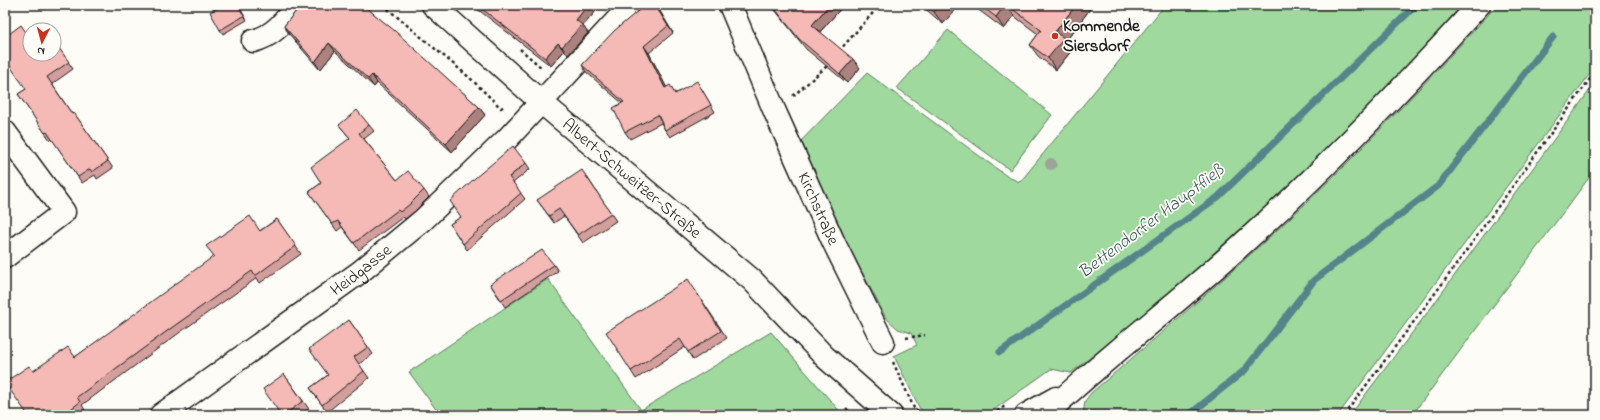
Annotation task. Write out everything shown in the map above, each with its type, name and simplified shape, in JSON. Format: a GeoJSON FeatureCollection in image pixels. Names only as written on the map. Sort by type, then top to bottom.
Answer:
{"type":"FeatureCollection","features":[{"type":"Feature","properties":{"kind":"street"},"geometry":{"type":"LineString","coordinates":[[253,41],[261,39],[276,30],[297,5]]}},
{"type":"Feature","properties":{"kind":"street","name":"Albert-Schweitzer-Straße"},"geometry":{"type":"LineString","coordinates":[[432,5],[541,102],[752,280],[826,358],[891,415]]}},
{"type":"Feature","properties":{"kind":"street"},"geometry":{"type":"LineString","coordinates":[[541,102],[631,5]]}},
{"type":"Feature","properties":{"kind":"street","name":"Kirchstraße"},"geometry":{"type":"LineString","coordinates":[[730,5],[775,112],[834,243],[883,342]]}},
{"type":"Feature","properties":{"kind":"street"},"geometry":{"type":"LineString","coordinates":[[1045,415],[1076,386],[1239,248],[1353,140],[1479,5]]}},
{"type":"Feature","properties":{"kind":"street","name":"Heidgasse"},"geometry":{"type":"LineString","coordinates":[[161,415],[360,272],[424,220],[541,102]]}},
{"type":"Feature","properties":{"kind":"street"},"geometry":{"type":"LineString","coordinates":[[5,132],[64,212],[5,257]]}},
{"type":"Feature","properties":{"kind":"street","name":"Albert-Schweitzer-Straße"},"geometry":{"type":"LineString","coordinates":[[826,358],[867,415]]}},
{"type":"Feature","properties":{"kind":"street"},"geometry":{"type":"LineString","coordinates":[[1026,415],[1076,386]]}},
{"type":"Feature","properties":{"kind":"path"},"geometry":{"type":"LineString","coordinates":[[839,52],[880,5]]}},
{"type":"Feature","properties":{"kind":"path"},"geometry":{"type":"LineString","coordinates":[[775,112],[827,66]]}},
{"type":"Feature","properties":{"kind":"path"},"geometry":{"type":"LineString","coordinates":[[1344,415],[1448,276],[1595,72]]}},
{"type":"Feature","properties":{"kind":"path"},"geometry":{"type":"LineString","coordinates":[[883,342],[914,408],[922,415]]}},
{"type":"Feature","properties":{"kind":"green space"},"geometry":{"type":"Polygon","coordinates":[[[1165,5],[1462,5],[1371,103],[1275,198],[1175,288],[1071,373],[1051,369],[988,414],[930,415],[920,409],[894,356],[917,345],[911,333],[898,329],[886,318],[796,146],[867,73],[1008,177],[1020,182],[1165,5]]]}},
{"type":"Feature","properties":{"kind":"green space"},"geometry":{"type":"Polygon","coordinates":[[[1497,5],[1595,5],[1595,67],[1338,415],[1083,415],[1085,401],[1091,393],[1199,300],[1304,205],[1354,156],[1497,5]]]}},
{"type":"Feature","properties":{"kind":"green space"},"geometry":{"type":"Polygon","coordinates":[[[948,30],[1052,115],[1010,170],[897,88],[948,30]]]}},
{"type":"Feature","properties":{"kind":"green space"},"geometry":{"type":"Polygon","coordinates":[[[1595,83],[1595,170],[1412,415],[1350,415],[1433,305],[1595,83]]]}},
{"type":"Feature","properties":{"kind":"green space"},"geometry":{"type":"Polygon","coordinates":[[[548,279],[641,410],[771,332],[843,415],[440,415],[409,372],[548,279]]]}},
{"type":"Feature","properties":{"kind":"building"},"geometry":{"type":"Polygon","coordinates":[[[223,5],[238,5],[244,16],[220,30],[210,12],[223,5]]]}},
{"type":"Feature","properties":{"kind":"building"},"geometry":{"type":"Polygon","coordinates":[[[301,5],[363,5],[395,31],[479,107],[446,144],[372,75],[368,79],[329,43],[315,62],[284,26],[301,5]]]}},
{"type":"Feature","properties":{"kind":"building"},"geometry":{"type":"Polygon","coordinates":[[[477,5],[521,5],[523,7],[524,5],[588,5],[576,20],[582,25],[562,47],[558,43],[545,58],[477,5]]]}},
{"type":"Feature","properties":{"kind":"building"},"geometry":{"type":"Polygon","coordinates":[[[645,5],[655,5],[668,26],[644,46],[665,88],[670,85],[675,94],[697,81],[711,105],[665,130],[658,115],[625,132],[613,108],[624,102],[582,65],[614,31],[645,5]]]}},
{"type":"Feature","properties":{"kind":"building"},"geometry":{"type":"Polygon","coordinates":[[[772,5],[829,5],[812,25],[853,59],[840,74],[799,39],[772,5]]]}},
{"type":"Feature","properties":{"kind":"building"},"geometry":{"type":"Polygon","coordinates":[[[926,5],[940,5],[934,12],[926,5]]]}},
{"type":"Feature","properties":{"kind":"building"},"geometry":{"type":"Polygon","coordinates":[[[980,5],[1005,5],[996,17],[980,5]]]}},
{"type":"Feature","properties":{"kind":"building"},"geometry":{"type":"Polygon","coordinates":[[[1007,5],[1076,5],[1055,32],[1064,38],[1048,58],[1030,45],[1041,30],[1007,5]]]}},
{"type":"Feature","properties":{"kind":"building"},"geometry":{"type":"Polygon","coordinates":[[[21,25],[22,62],[62,62],[62,52],[69,62],[47,77],[72,114],[74,113],[108,161],[92,172],[90,169],[78,177],[47,132],[45,133],[18,94],[26,89],[5,59],[5,37],[21,25]]]}},
{"type":"Feature","properties":{"kind":"building"},"geometry":{"type":"Polygon","coordinates":[[[357,110],[369,125],[359,133],[397,180],[408,171],[424,190],[400,212],[398,210],[354,243],[338,221],[332,224],[309,192],[321,183],[311,167],[350,138],[339,125],[357,110]]]}},
{"type":"Feature","properties":{"kind":"building"},"geometry":{"type":"Polygon","coordinates":[[[513,146],[526,163],[509,177],[521,193],[463,244],[450,224],[461,217],[450,201],[513,146]]]}},
{"type":"Feature","properties":{"kind":"building"},"geometry":{"type":"Polygon","coordinates":[[[582,170],[611,213],[578,235],[559,209],[549,216],[537,200],[582,170]]]}},
{"type":"Feature","properties":{"kind":"building"},"geometry":{"type":"Polygon","coordinates":[[[250,216],[260,231],[277,219],[296,246],[255,276],[252,271],[174,326],[77,397],[80,402],[63,415],[28,415],[5,382],[29,366],[33,371],[68,347],[75,357],[214,256],[206,246],[250,216]]]}},
{"type":"Feature","properties":{"kind":"building"},"geometry":{"type":"Polygon","coordinates":[[[542,250],[554,265],[501,300],[490,284],[542,250]]]}},
{"type":"Feature","properties":{"kind":"building"},"geometry":{"type":"Polygon","coordinates":[[[688,279],[721,331],[688,352],[680,339],[631,371],[606,332],[688,279]]]}},
{"type":"Feature","properties":{"kind":"building"},"geometry":{"type":"Polygon","coordinates":[[[349,320],[368,347],[354,357],[364,371],[322,405],[310,388],[328,375],[309,349],[349,320]]]}},
{"type":"Feature","properties":{"kind":"building"},"geometry":{"type":"Polygon","coordinates":[[[284,374],[303,401],[284,415],[281,415],[263,389],[284,374]]]}},
{"type":"Feature","properties":{"kind":"building"},"geometry":{"type":"Polygon","coordinates":[[[234,410],[238,415],[227,415],[234,410]]]}},
{"type":"Feature","properties":{"kind":"waterway","name":"Bettendorfer Hauptfließ"},"geometry":{"type":"LineString","coordinates":[[1000,352],[1218,197],[1416,5]]}},
{"type":"Feature","properties":{"kind":"waterway"},"geometry":{"type":"LineString","coordinates":[[1189,415],[1245,370],[1314,280],[1438,186],[1553,37]]}},
{"type":"Feature","properties":{"kind":"place","name":"Kommende Siersdorf"},"geometry":{"type":"Point","coordinates":[1055,36]}}]}
